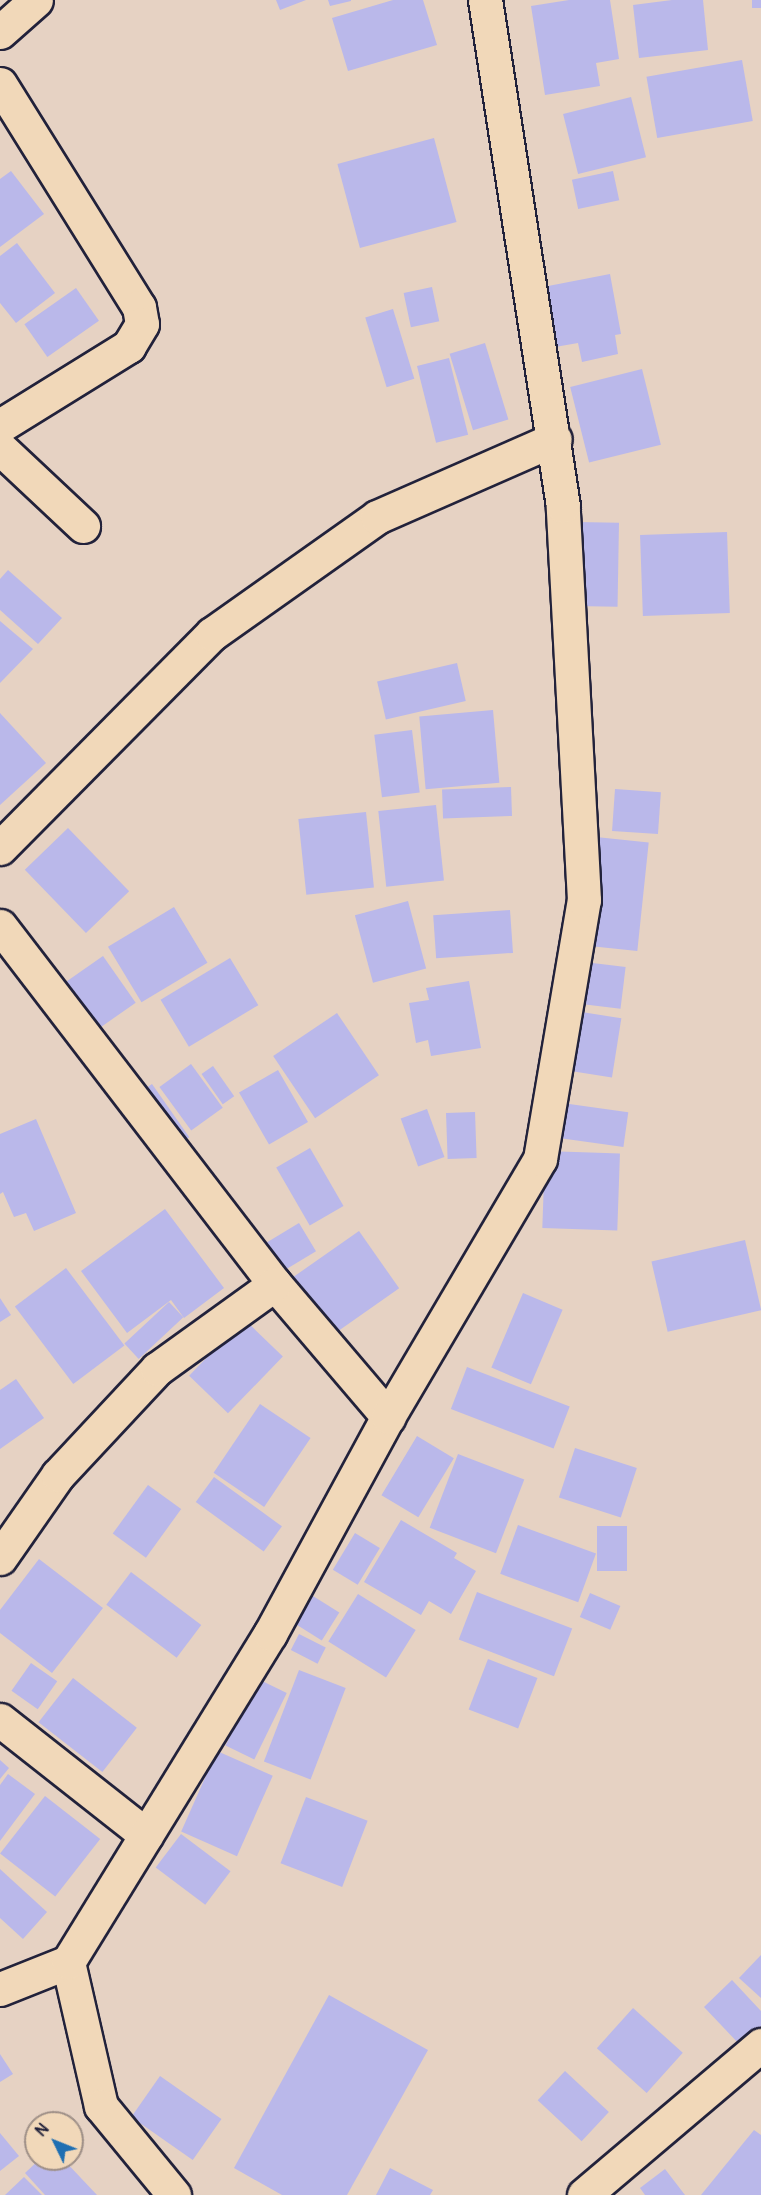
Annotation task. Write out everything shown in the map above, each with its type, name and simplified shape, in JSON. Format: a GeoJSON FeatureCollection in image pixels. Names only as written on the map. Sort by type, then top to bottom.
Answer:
{"type":"FeatureCollection","features":[{"type":"Feature","properties":{"kind":"street"},"geometry":{"type":"LineString","coordinates":[[0,32],[36,0]]}},
{"type":"Feature","properties":{"kind":"street"},"geometry":{"type":"LineString","coordinates":[[0,1989],[68,1962],[270,1634],[388,1417],[540,1159],[584,900],[563,506],[555,439],[485,0]]}},
{"type":"Feature","properties":{"kind":"street"},"geometry":{"type":"LineString","coordinates":[[0,84],[139,306],[142,324],[129,346],[0,426]]}},
{"type":"Feature","properties":{"kind":"street"},"geometry":{"type":"LineString","coordinates":[[0,848],[212,634],[377,517],[555,439]]}},
{"type":"Feature","properties":{"kind":"street"},"geometry":{"type":"LineString","coordinates":[[0,448],[83,526]]}},
{"type":"Feature","properties":{"kind":"street"},"geometry":{"type":"LineString","coordinates":[[0,926],[275,1284],[388,1417]]}},
{"type":"Feature","properties":{"kind":"street"},"geometry":{"type":"LineString","coordinates":[[0,1558],[58,1475],[157,1369],[275,1284]]}},
{"type":"Feature","properties":{"kind":"street"},"geometry":{"type":"LineString","coordinates":[[0,1720],[146,1835]]}},
{"type":"Feature","properties":{"kind":"street"},"geometry":{"type":"LineString","coordinates":[[68,1962],[101,2106],[174,2195]]}},
{"type":"Feature","properties":{"kind":"street"},"geometry":{"type":"LineString","coordinates":[[601,2190],[761,2045]]}},
{"type":"Feature","properties":{"kind":"building"},"geometry":{"type":"Polygon","coordinates":[[[276,0],[306,0],[280,10],[276,0]]]}},
{"type":"Feature","properties":{"kind":"building"},"geometry":{"type":"Polygon","coordinates":[[[328,0],[351,0],[351,1],[330,6],[328,0]]]}},
{"type":"Feature","properties":{"kind":"building"},"geometry":{"type":"Polygon","coordinates":[[[393,0],[423,0],[437,45],[348,71],[332,18],[393,0]]]}},
{"type":"Feature","properties":{"kind":"building"},"geometry":{"type":"Polygon","coordinates":[[[569,0],[610,0],[619,59],[596,63],[600,86],[545,95],[531,6],[569,0]]]}},
{"type":"Feature","properties":{"kind":"building"},"geometry":{"type":"Polygon","coordinates":[[[672,0],[703,0],[708,50],[639,58],[633,5],[672,0]]]}},
{"type":"Feature","properties":{"kind":"building"},"geometry":{"type":"Polygon","coordinates":[[[752,0],[761,0],[761,8],[752,8],[752,0]]]}},
{"type":"Feature","properties":{"kind":"building"},"geometry":{"type":"Polygon","coordinates":[[[742,60],[753,121],[657,138],[646,77],[742,60]]]}},
{"type":"Feature","properties":{"kind":"building"},"geometry":{"type":"Polygon","coordinates":[[[631,97],[646,157],[578,174],[563,114],[631,97]]]}},
{"type":"Feature","properties":{"kind":"building"},"geometry":{"type":"Polygon","coordinates":[[[434,138],[457,222],[360,248],[337,164],[434,138]]]}},
{"type":"Feature","properties":{"kind":"building"},"geometry":{"type":"Polygon","coordinates":[[[11,171],[44,214],[0,247],[0,179],[11,171]]]}},
{"type":"Feature","properties":{"kind":"building"},"geometry":{"type":"Polygon","coordinates":[[[613,171],[619,200],[578,209],[572,180],[613,171]]]}},
{"type":"Feature","properties":{"kind":"building"},"geometry":{"type":"Polygon","coordinates":[[[17,243],[55,293],[16,323],[0,303],[0,256],[17,243]]]}},
{"type":"Feature","properties":{"kind":"building"},"geometry":{"type":"Polygon","coordinates":[[[610,274],[621,334],[615,335],[618,354],[582,362],[578,343],[555,347],[543,287],[610,274]]]}},
{"type":"Feature","properties":{"kind":"building"},"geometry":{"type":"Polygon","coordinates":[[[432,287],[439,321],[411,327],[404,293],[432,287]]]}},
{"type":"Feature","properties":{"kind":"building"},"geometry":{"type":"Polygon","coordinates":[[[76,288],[99,321],[47,357],[24,324],[76,288]]]}},
{"type":"Feature","properties":{"kind":"building"},"geometry":{"type":"Polygon","coordinates":[[[393,309],[414,379],[387,387],[365,317],[393,309]]]}},
{"type":"Feature","properties":{"kind":"building"},"geometry":{"type":"Polygon","coordinates":[[[485,343],[508,420],[473,430],[450,354],[485,343]]]}},
{"type":"Feature","properties":{"kind":"building"},"geometry":{"type":"Polygon","coordinates":[[[449,358],[468,435],[436,443],[417,366],[449,358]]]}},
{"type":"Feature","properties":{"kind":"building"},"geometry":{"type":"Polygon","coordinates":[[[642,369],[661,445],[589,463],[570,387],[642,369]]]}},
{"type":"Feature","properties":{"kind":"building"},"geometry":{"type":"Polygon","coordinates":[[[576,522],[619,523],[618,607],[575,606],[576,522]]]}},
{"type":"Feature","properties":{"kind":"building"},"geometry":{"type":"Polygon","coordinates":[[[727,532],[730,613],[643,616],[640,535],[727,532]]]}},
{"type":"Feature","properties":{"kind":"building"},"geometry":{"type":"Polygon","coordinates":[[[8,570],[62,618],[38,644],[0,610],[0,579],[8,570]]]}},
{"type":"Feature","properties":{"kind":"building"},"geometry":{"type":"Polygon","coordinates":[[[0,621],[33,649],[0,683],[0,621]]]}},
{"type":"Feature","properties":{"kind":"building"},"geometry":{"type":"Polygon","coordinates":[[[457,663],[466,701],[386,719],[377,681],[457,663]]]}},
{"type":"Feature","properties":{"kind":"building"},"geometry":{"type":"Polygon","coordinates":[[[493,710],[499,783],[426,789],[419,716],[493,710]]]}},
{"type":"Feature","properties":{"kind":"building"},"geometry":{"type":"Polygon","coordinates":[[[0,713],[46,763],[0,805],[0,713]]]}},
{"type":"Feature","properties":{"kind":"building"},"geometry":{"type":"Polygon","coordinates":[[[412,730],[420,793],[382,797],[374,735],[412,730]]]}},
{"type":"Feature","properties":{"kind":"building"},"geometry":{"type":"Polygon","coordinates":[[[511,787],[512,816],[443,818],[442,789],[511,787]]]}},
{"type":"Feature","properties":{"kind":"building"},"geometry":{"type":"Polygon","coordinates":[[[615,789],[661,792],[658,834],[612,831],[615,789]]]}},
{"type":"Feature","properties":{"kind":"building"},"geometry":{"type":"Polygon","coordinates":[[[436,805],[444,881],[386,887],[378,811],[436,805]]]}},
{"type":"Feature","properties":{"kind":"building"},"geometry":{"type":"Polygon","coordinates":[[[366,812],[374,888],[306,895],[298,819],[366,812]]]}},
{"type":"Feature","properties":{"kind":"building"},"geometry":{"type":"Polygon","coordinates":[[[68,828],[129,891],[86,933],[25,870],[68,828]]]}},
{"type":"Feature","properties":{"kind":"building"},"geometry":{"type":"Polygon","coordinates":[[[596,837],[649,843],[637,951],[585,945],[596,837]]]}},
{"type":"Feature","properties":{"kind":"building"},"geometry":{"type":"Polygon","coordinates":[[[408,901],[426,969],[373,983],[355,915],[408,901]]]}},
{"type":"Feature","properties":{"kind":"building"},"geometry":{"type":"Polygon","coordinates":[[[174,907],[207,963],[141,1002],[108,947],[174,907]]]}},
{"type":"Feature","properties":{"kind":"building"},"geometry":{"type":"Polygon","coordinates":[[[510,910],[513,953],[436,958],[433,915],[510,910]]]}},
{"type":"Feature","properties":{"kind":"building"},"geometry":{"type":"Polygon","coordinates":[[[103,956],[136,1003],[99,1029],[66,982],[103,956]]]}},
{"type":"Feature","properties":{"kind":"building"},"geometry":{"type":"Polygon","coordinates":[[[230,958],[258,1005],[189,1047],[161,1000],[230,958]]]}},
{"type":"Feature","properties":{"kind":"building"},"geometry":{"type":"Polygon","coordinates":[[[576,961],[626,967],[621,1009],[571,1003],[576,961]]]}},
{"type":"Feature","properties":{"kind":"building"},"geometry":{"type":"Polygon","coordinates":[[[469,981],[481,1048],[431,1056],[428,1040],[416,1043],[409,1003],[429,1000],[426,988],[469,981]]]}},
{"type":"Feature","properties":{"kind":"building"},"geometry":{"type":"Polygon","coordinates":[[[569,1010],[621,1018],[612,1078],[560,1069],[569,1010]]]}},
{"type":"Feature","properties":{"kind":"building"},"geometry":{"type":"Polygon","coordinates":[[[337,1013],[379,1075],[315,1118],[273,1056],[337,1013]]]}},
{"type":"Feature","properties":{"kind":"building"},"geometry":{"type":"Polygon","coordinates":[[[191,1064],[223,1108],[191,1131],[159,1087],[191,1064]]]}},
{"type":"Feature","properties":{"kind":"building"},"geometry":{"type":"Polygon","coordinates":[[[213,1066],[234,1096],[223,1104],[202,1074],[213,1066]]]}},
{"type":"Feature","properties":{"kind":"building"},"geometry":{"type":"Polygon","coordinates":[[[278,1070],[308,1122],[269,1144],[239,1092],[278,1070]]]}},
{"type":"Feature","properties":{"kind":"building"},"geometry":{"type":"Polygon","coordinates":[[[152,1084],[189,1137],[172,1149],[135,1096],[152,1084]]]}},
{"type":"Feature","properties":{"kind":"building"},"geometry":{"type":"Polygon","coordinates":[[[555,1102],[628,1112],[623,1147],[550,1137],[555,1102]]]}},
{"type":"Feature","properties":{"kind":"building"},"geometry":{"type":"Polygon","coordinates":[[[427,1109],[444,1157],[418,1167],[401,1119],[427,1109]]]}},
{"type":"Feature","properties":{"kind":"building"},"geometry":{"type":"Polygon","coordinates":[[[475,1112],[477,1158],[448,1159],[446,1113],[475,1112]]]}},
{"type":"Feature","properties":{"kind":"building"},"geometry":{"type":"Polygon","coordinates":[[[36,1119],[76,1213],[34,1231],[26,1213],[14,1217],[3,1192],[0,1194],[0,1134],[36,1119]]]}},
{"type":"Feature","properties":{"kind":"building"},"geometry":{"type":"Polygon","coordinates":[[[310,1148],[343,1206],[310,1226],[276,1168],[310,1148]]]}},
{"type":"Feature","properties":{"kind":"building"},"geometry":{"type":"Polygon","coordinates":[[[545,1151],[620,1154],[617,1231],[542,1228],[545,1151]]]}},
{"type":"Feature","properties":{"kind":"building"},"geometry":{"type":"Polygon","coordinates":[[[165,1209],[224,1288],[184,1318],[171,1300],[127,1333],[81,1271],[165,1209]]]}},
{"type":"Feature","properties":{"kind":"building"},"geometry":{"type":"Polygon","coordinates":[[[299,1223],[316,1251],[278,1274],[261,1246],[299,1223]]]}},
{"type":"Feature","properties":{"kind":"building"},"geometry":{"type":"Polygon","coordinates":[[[359,1231],[399,1288],[325,1340],[285,1283],[359,1231]]]}},
{"type":"Feature","properties":{"kind":"building"},"geometry":{"type":"Polygon","coordinates":[[[745,1240],[761,1310],[668,1332],[651,1262],[745,1240]]]}},
{"type":"Feature","properties":{"kind":"building"},"geometry":{"type":"Polygon","coordinates":[[[66,1268],[124,1345],[73,1384],[15,1307],[66,1268]]]}},
{"type":"Feature","properties":{"kind":"building"},"geometry":{"type":"Polygon","coordinates":[[[523,1293],[563,1310],[531,1384],[491,1368],[523,1293]]]}},
{"type":"Feature","properties":{"kind":"building"},"geometry":{"type":"Polygon","coordinates":[[[0,1298],[11,1315],[0,1322],[0,1298]]]}},
{"type":"Feature","properties":{"kind":"building"},"geometry":{"type":"Polygon","coordinates":[[[169,1302],[183,1317],[139,1359],[124,1344],[169,1302]]]}},
{"type":"Feature","properties":{"kind":"building"},"geometry":{"type":"Polygon","coordinates":[[[244,1319],[283,1357],[228,1413],[189,1376],[244,1319]]]}},
{"type":"Feature","properties":{"kind":"building"},"geometry":{"type":"Polygon","coordinates":[[[467,1367],[570,1406],[554,1448],[451,1409],[467,1367]]]}},
{"type":"Feature","properties":{"kind":"building"},"geometry":{"type":"Polygon","coordinates":[[[16,1379],[44,1418],[0,1449],[0,1390],[16,1379]]]}},
{"type":"Feature","properties":{"kind":"building"},"geometry":{"type":"Polygon","coordinates":[[[260,1404],[311,1438],[264,1507],[214,1473],[260,1404]]]}},
{"type":"Feature","properties":{"kind":"building"},"geometry":{"type":"Polygon","coordinates":[[[417,1436],[454,1458],[418,1517],[381,1495],[417,1436]]]}},
{"type":"Feature","properties":{"kind":"building"},"geometry":{"type":"Polygon","coordinates":[[[575,1448],[637,1468],[621,1518],[559,1497],[575,1448]]]}},
{"type":"Feature","properties":{"kind":"building"},"geometry":{"type":"Polygon","coordinates":[[[458,1454],[524,1479],[496,1553],[430,1528],[458,1454]]]}},
{"type":"Feature","properties":{"kind":"building"},"geometry":{"type":"Polygon","coordinates":[[[214,1477],[282,1526],[264,1551],[196,1502],[214,1477]]]}},
{"type":"Feature","properties":{"kind":"building"},"geometry":{"type":"Polygon","coordinates":[[[148,1485],[181,1509],[146,1558],[113,1534],[148,1485]]]}},
{"type":"Feature","properties":{"kind":"building"},"geometry":{"type":"Polygon","coordinates":[[[401,1520],[457,1553],[454,1558],[476,1571],[451,1614],[429,1601],[421,1615],[364,1582],[401,1520]]]}},
{"type":"Feature","properties":{"kind":"building"},"geometry":{"type":"Polygon","coordinates":[[[518,1525],[596,1553],[578,1602],[500,1574],[518,1525]]]}},
{"type":"Feature","properties":{"kind":"building"},"geometry":{"type":"Polygon","coordinates":[[[597,1526],[627,1526],[627,1571],[597,1571],[597,1526]]]}},
{"type":"Feature","properties":{"kind":"building"},"geometry":{"type":"Polygon","coordinates":[[[355,1533],[380,1548],[358,1585],[333,1570],[355,1533]]]}},
{"type":"Feature","properties":{"kind":"building"},"geometry":{"type":"Polygon","coordinates":[[[39,1559],[103,1608],[52,1673],[0,1633],[0,1610],[39,1559]]]}},
{"type":"Feature","properties":{"kind":"building"},"geometry":{"type":"Polygon","coordinates":[[[131,1572],[201,1625],[177,1658],[106,1605],[131,1572]]]}},
{"type":"Feature","properties":{"kind":"building"},"geometry":{"type":"Polygon","coordinates":[[[477,1592],[572,1629],[554,1676],[459,1640],[477,1592]]]}},
{"type":"Feature","properties":{"kind":"building"},"geometry":{"type":"Polygon","coordinates":[[[590,1593],[620,1606],[610,1630],[580,1617],[590,1593]]]}},
{"type":"Feature","properties":{"kind":"building"},"geometry":{"type":"Polygon","coordinates":[[[358,1594],[416,1630],[386,1678],[328,1641],[358,1594]]]}},
{"type":"Feature","properties":{"kind":"building"},"geometry":{"type":"Polygon","coordinates":[[[313,1596],[339,1612],[322,1640],[296,1624],[313,1596]]]}},
{"type":"Feature","properties":{"kind":"building"},"geometry":{"type":"Polygon","coordinates":[[[299,1634],[326,1648],[318,1664],[291,1650],[299,1634]]]}},
{"type":"Feature","properties":{"kind":"building"},"geometry":{"type":"Polygon","coordinates":[[[488,1659],[537,1678],[518,1728],[469,1709],[488,1659]]]}},
{"type":"Feature","properties":{"kind":"building"},"geometry":{"type":"Polygon","coordinates":[[[31,1663],[57,1681],[38,1709],[11,1691],[31,1663]]]}},
{"type":"Feature","properties":{"kind":"building"},"geometry":{"type":"Polygon","coordinates":[[[299,1670],[346,1688],[311,1779],[264,1761],[299,1670]]]}},
{"type":"Feature","properties":{"kind":"building"},"geometry":{"type":"Polygon","coordinates":[[[73,1678],[137,1728],[102,1772],[39,1722],[73,1678]]]}},
{"type":"Feature","properties":{"kind":"building"},"geometry":{"type":"Polygon","coordinates":[[[258,1679],[287,1693],[254,1760],[226,1746],[258,1679]]]}},
{"type":"Feature","properties":{"kind":"building"},"geometry":{"type":"Polygon","coordinates":[[[217,1751],[273,1776],[237,1856],[181,1831],[217,1751]]]}},
{"type":"Feature","properties":{"kind":"building"},"geometry":{"type":"Polygon","coordinates":[[[0,1760],[9,1768],[0,1779],[0,1760]]]}},
{"type":"Feature","properties":{"kind":"building"},"geometry":{"type":"Polygon","coordinates":[[[8,1774],[35,1794],[0,1841],[0,1785],[8,1774]]]}},
{"type":"Feature","properties":{"kind":"building"},"geometry":{"type":"Polygon","coordinates":[[[45,1796],[100,1839],[55,1897],[0,1854],[45,1796]]]}},
{"type":"Feature","properties":{"kind":"building"},"geometry":{"type":"Polygon","coordinates":[[[306,1797],[368,1821],[342,1887],[281,1863],[306,1797]]]}},
{"type":"Feature","properties":{"kind":"building"},"geometry":{"type":"Polygon","coordinates":[[[181,1834],[231,1871],[205,1905],[156,1868],[181,1834]]]}},
{"type":"Feature","properties":{"kind":"building"},"geometry":{"type":"Polygon","coordinates":[[[0,1869],[47,1912],[23,1939],[0,1918],[0,1869]]]}},
{"type":"Feature","properties":{"kind":"building"},"geometry":{"type":"Polygon","coordinates":[[[761,1955],[761,1998],[739,1978],[761,1955]]]}},
{"type":"Feature","properties":{"kind":"building"},"geometry":{"type":"Polygon","coordinates":[[[732,1980],[761,2011],[761,2026],[740,2045],[704,2007],[732,1980]]]}},
{"type":"Feature","properties":{"kind":"building"},"geometry":{"type":"Polygon","coordinates":[[[329,1995],[428,2050],[347,2195],[282,2195],[234,2168],[329,1995]]]}},
{"type":"Feature","properties":{"kind":"building"},"geometry":{"type":"Polygon","coordinates":[[[633,2008],[683,2053],[647,2093],[597,2048],[633,2008]]]}},
{"type":"Feature","properties":{"kind":"building"},"geometry":{"type":"Polygon","coordinates":[[[0,2054],[13,2074],[0,2082],[0,2054]]]}},
{"type":"Feature","properties":{"kind":"building"},"geometry":{"type":"Polygon","coordinates":[[[565,2071],[609,2112],[582,2141],[538,2100],[565,2071]]]}},
{"type":"Feature","properties":{"kind":"building"},"geometry":{"type":"Polygon","coordinates":[[[160,2076],[221,2119],[193,2160],[131,2117],[160,2076]]]}},
{"type":"Feature","properties":{"kind":"building"},"geometry":{"type":"Polygon","coordinates":[[[754,2130],[761,2135],[761,2195],[701,2195],[754,2130]]]}},
{"type":"Feature","properties":{"kind":"building"},"geometry":{"type":"Polygon","coordinates":[[[0,2133],[19,2156],[0,2171],[0,2133]]]}},
{"type":"Feature","properties":{"kind":"building"},"geometry":{"type":"Polygon","coordinates":[[[390,2168],[433,2190],[430,2195],[376,2195],[390,2168]]]}},
{"type":"Feature","properties":{"kind":"building"},"geometry":{"type":"Polygon","coordinates":[[[665,2169],[685,2195],[645,2195],[640,2188],[665,2169]]]}},
{"type":"Feature","properties":{"kind":"building"},"geometry":{"type":"Polygon","coordinates":[[[27,2171],[74,2171],[97,2195],[45,2195],[25,2173],[27,2171]]]}},
{"type":"Feature","properties":{"kind":"building"},"geometry":{"type":"Polygon","coordinates":[[[24,2177],[42,2195],[5,2195],[24,2177]]]}}]}
